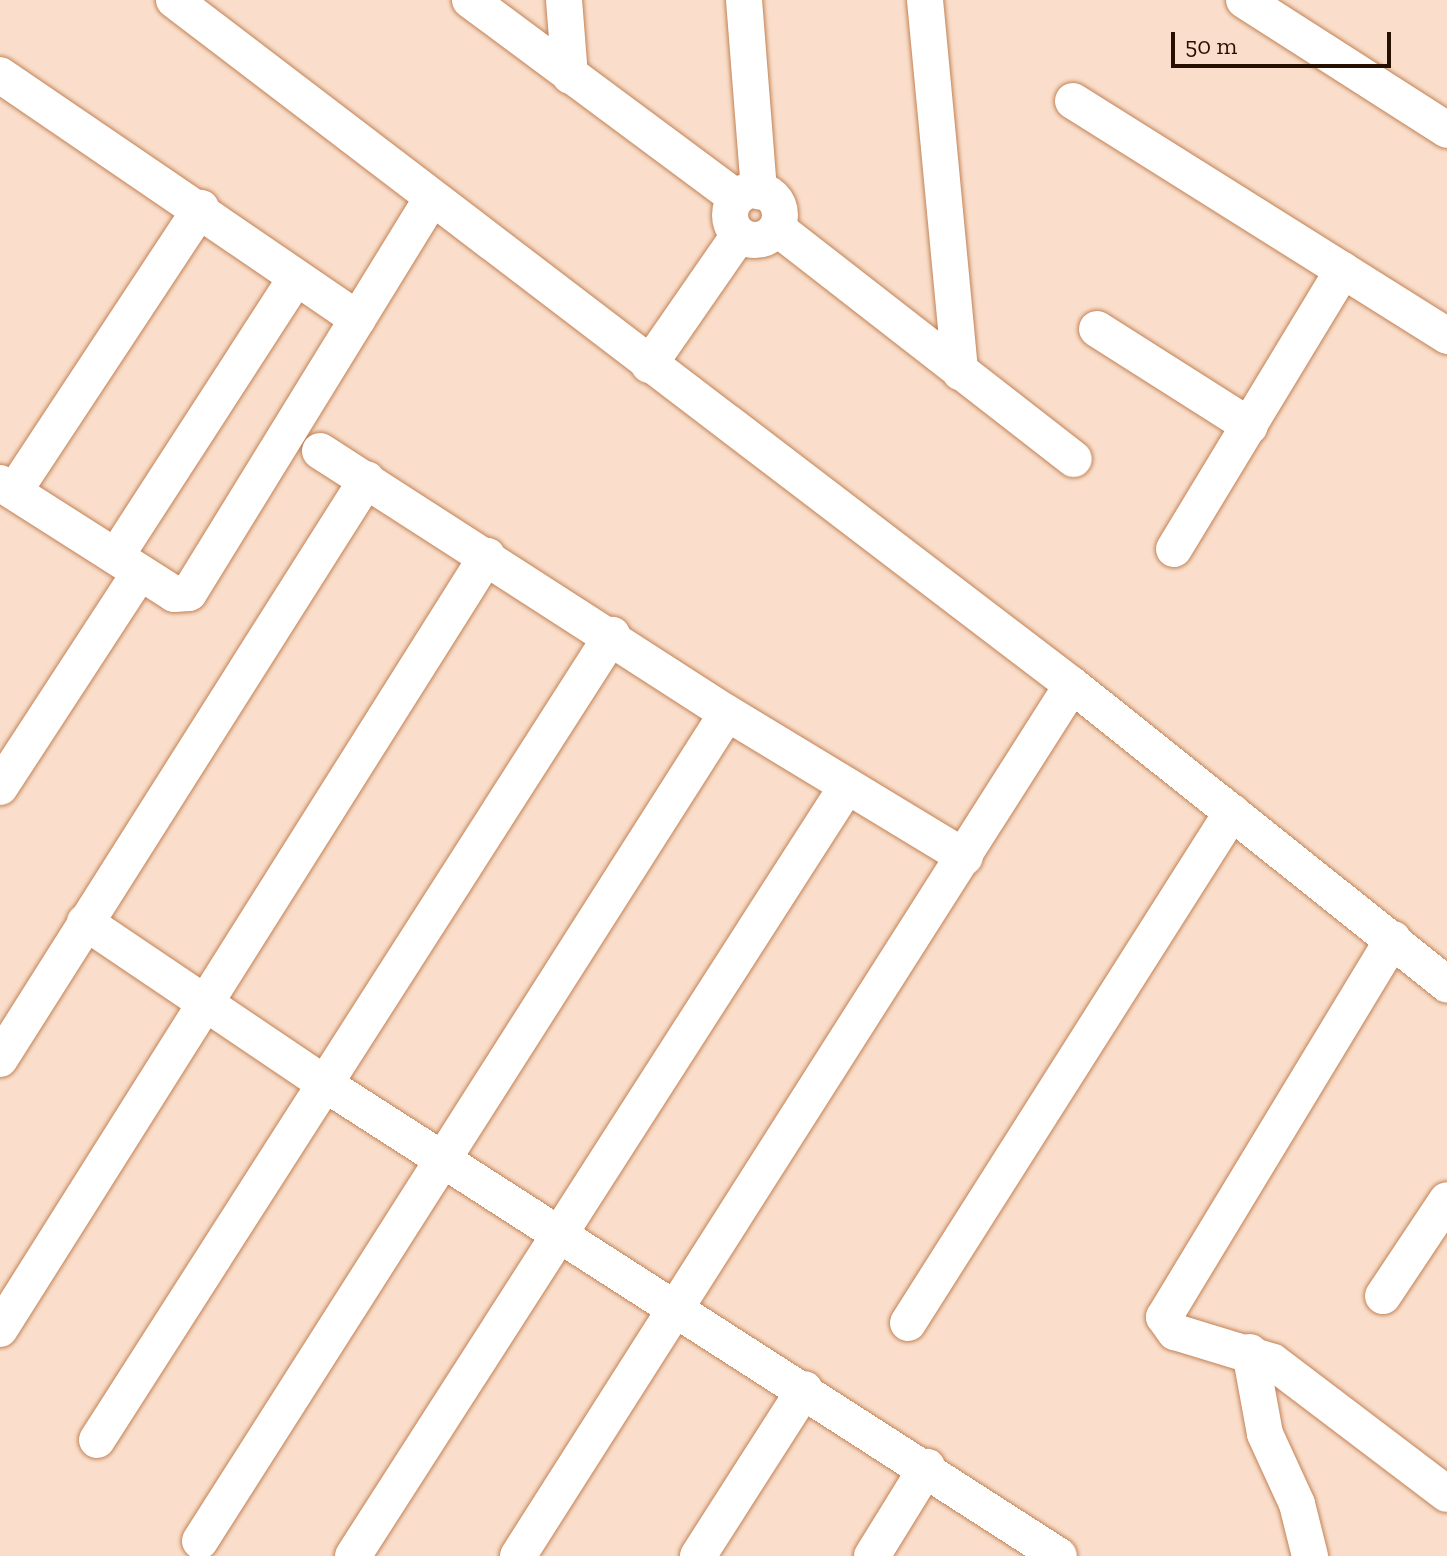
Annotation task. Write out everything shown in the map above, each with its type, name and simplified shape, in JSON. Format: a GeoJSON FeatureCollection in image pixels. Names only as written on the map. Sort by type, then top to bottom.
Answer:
{"type":"FeatureCollection","features":[{"type":"Feature","properties":{"kind":"street"},"geometry":{"type":"LineString","coordinates":[[470,0],[570,76],[748,194],[778,205],[777,228],[764,239],[739,235]]}},
{"type":"Feature","properties":{"kind":"street"},"geometry":{"type":"LineString","coordinates":[[564,0],[570,76]]}},
{"type":"Feature","properties":{"kind":"street"},"geometry":{"type":"LineString","coordinates":[[739,235],[730,213],[748,194],[744,0]]}},
{"type":"Feature","properties":{"kind":"street"},"geometry":{"type":"LineString","coordinates":[[925,0],[960,372]]}},
{"type":"Feature","properties":{"kind":"street"},"geometry":{"type":"LineString","coordinates":[[1244,0],[1447,130]]}},
{"type":"Feature","properties":{"kind":"street"},"geometry":{"type":"LineString","coordinates":[[177,1],[649,365],[1072,685],[1447,984]]}},
{"type":"Feature","properties":{"kind":"street"},"geometry":{"type":"LineString","coordinates":[[0,75],[201,208],[358,319]]}},
{"type":"Feature","properties":{"kind":"street"},"geometry":{"type":"LineString","coordinates":[[1073,101],[1447,336]]}},
{"type":"Feature","properties":{"kind":"street"},"geometry":{"type":"LineString","coordinates":[[201,208],[7,487],[174,594],[184,595],[196,587],[432,198]]}},
{"type":"Feature","properties":{"kind":"street"},"geometry":{"type":"LineString","coordinates":[[777,228],[1074,459]]}},
{"type":"Feature","properties":{"kind":"street"},"geometry":{"type":"LineString","coordinates":[[649,365],[739,235]]}},
{"type":"Feature","properties":{"kind":"street"},"geometry":{"type":"LineString","coordinates":[[1174,549],[1343,270]]}},
{"type":"Feature","properties":{"kind":"street"},"geometry":{"type":"LineString","coordinates":[[0,787],[296,278]]}},
{"type":"Feature","properties":{"kind":"street"},"geometry":{"type":"LineString","coordinates":[[1097,329],[1250,426]]}},
{"type":"Feature","properties":{"kind":"street"},"geometry":{"type":"LineString","coordinates":[[320,451],[612,635],[727,713],[965,857]]}},
{"type":"Feature","properties":{"kind":"street"},"geometry":{"type":"LineString","coordinates":[[0,1059],[367,479]]}},
{"type":"Feature","properties":{"kind":"street"},"geometry":{"type":"LineString","coordinates":[[0,1329],[487,556]]}},
{"type":"Feature","properties":{"kind":"street"},"geometry":{"type":"LineString","coordinates":[[97,1440],[322,1082],[612,635]]}},
{"type":"Feature","properties":{"kind":"street"},"geometry":{"type":"LineString","coordinates":[[518,1556],[1072,685]]}},
{"type":"Feature","properties":{"kind":"street"},"geometry":{"type":"LineString","coordinates":[[200,1541],[445,1161],[727,713]]}},
{"type":"Feature","properties":{"kind":"street"},"geometry":{"type":"LineString","coordinates":[[353,1556],[847,786]]}},
{"type":"Feature","properties":{"kind":"street"},"geometry":{"type":"LineString","coordinates":[[908,1323],[1232,812]]}},
{"type":"Feature","properties":{"kind":"street"},"geometry":{"type":"LineString","coordinates":[[85,922],[322,1082],[674,1310],[927,1467],[1053,1554]]}},
{"type":"Feature","properties":{"kind":"street"},"geometry":{"type":"LineString","coordinates":[[1393,939],[1166,1308],[1168,1327],[1175,1332],[1250,1352],[1290,1374],[1447,1494]]}},
{"type":"Feature","properties":{"kind":"street"},"geometry":{"type":"LineString","coordinates":[[1383,1296],[1447,1200]]}},
{"type":"Feature","properties":{"kind":"street"},"geometry":{"type":"LineString","coordinates":[[1250,1352],[1265,1434],[1297,1504],[1310,1556]]}},
{"type":"Feature","properties":{"kind":"street"},"geometry":{"type":"LineString","coordinates":[[698,1556],[805,1389]]}},
{"type":"Feature","properties":{"kind":"street"},"geometry":{"type":"LineString","coordinates":[[872,1556],[927,1467]]}}]}
